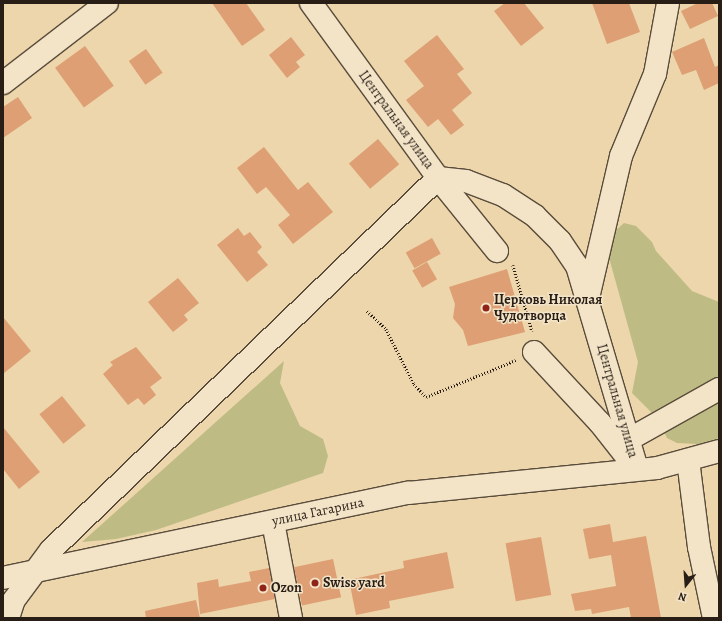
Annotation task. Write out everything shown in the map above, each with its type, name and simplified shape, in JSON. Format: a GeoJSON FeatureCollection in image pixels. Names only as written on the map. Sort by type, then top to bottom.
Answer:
{"type":"FeatureCollection","features":[{"type":"Feature","properties":{"kind":"street"},"geometry":{"type":"LineString","coordinates":[[3,82],[107,3]]}},
{"type":"Feature","properties":{"kind":"street","name":"Центральная улица"},"geometry":{"type":"LineString","coordinates":[[311,3],[438,178],[466,181],[503,195],[535,216],[560,241],[577,266],[637,470]]}},
{"type":"Feature","properties":{"kind":"street"},"geometry":{"type":"LineString","coordinates":[[587,299],[621,156],[655,74],[668,3]]}},
{"type":"Feature","properties":{"kind":"street"},"geometry":{"type":"LineString","coordinates":[[8,618],[14,600],[32,573],[51,550],[438,178],[497,251]]}},
{"type":"Feature","properties":{"kind":"street"},"geometry":{"type":"LineString","coordinates":[[534,352],[600,423],[637,470]]}},
{"type":"Feature","properties":{"kind":"street"},"geometry":{"type":"LineString","coordinates":[[628,440],[719,389]]}},
{"type":"Feature","properties":{"kind":"street","name":"улица Гагарина"},"geometry":{"type":"LineString","coordinates":[[3,578],[408,493],[637,470],[688,460],[719,451]]}},
{"type":"Feature","properties":{"kind":"street"},"geometry":{"type":"LineString","coordinates":[[688,460],[699,547],[714,618]]}},
{"type":"Feature","properties":{"kind":"street"},"geometry":{"type":"LineString","coordinates":[[273,522],[291,618]]}},
{"type":"Feature","properties":{"kind":"path"},"geometry":{"type":"LineString","coordinates":[[367,312],[386,329],[414,384],[426,397],[534,352],[536,345],[512,262],[497,251]]}},
{"type":"Feature","properties":{"kind":"shaded area"},"geometry":{"type":"Polygon","coordinates":[[[624,223],[636,226],[652,242],[656,251],[692,291],[719,302],[719,438],[698,444],[677,443],[667,438],[657,418],[632,393],[638,362],[608,254],[615,231],[624,223]]]}},
{"type":"Feature","properties":{"kind":"shaded area"},"geometry":{"type":"Polygon","coordinates":[[[284,361],[280,383],[300,426],[323,439],[328,456],[323,473],[156,530],[116,539],[82,542],[284,361]]]}},
{"type":"Feature","properties":{"kind":"building"},"geometry":{"type":"Polygon","coordinates":[[[212,3],[246,3],[265,30],[242,46],[212,3]]]}},
{"type":"Feature","properties":{"kind":"building"},"geometry":{"type":"Polygon","coordinates":[[[505,3],[524,3],[544,28],[521,46],[494,11],[505,3]]]}},
{"type":"Feature","properties":{"kind":"building"},"geometry":{"type":"Polygon","coordinates":[[[592,3],[629,3],[640,32],[607,44],[592,3]]]}},
{"type":"Feature","properties":{"kind":"building"},"geometry":{"type":"Polygon","coordinates":[[[698,3],[712,3],[718,16],[690,29],[681,11],[698,3]]]}},
{"type":"Feature","properties":{"kind":"building"},"geometry":{"type":"Polygon","coordinates":[[[437,35],[464,69],[457,74],[472,93],[452,110],[464,125],[451,135],[438,119],[428,127],[406,100],[424,86],[404,61],[437,35]]]}},
{"type":"Feature","properties":{"kind":"building"},"geometry":{"type":"Polygon","coordinates":[[[291,37],[305,55],[296,62],[300,67],[287,78],[269,55],[291,37]]]}},
{"type":"Feature","properties":{"kind":"building"},"geometry":{"type":"Polygon","coordinates":[[[704,38],[715,67],[719,65],[719,83],[704,90],[696,70],[682,75],[672,52],[704,38]]]}},
{"type":"Feature","properties":{"kind":"building"},"geometry":{"type":"Polygon","coordinates":[[[85,46],[114,86],[84,107],[55,68],[85,46]]]}},
{"type":"Feature","properties":{"kind":"building"},"geometry":{"type":"Polygon","coordinates":[[[146,49],[163,73],[145,85],[129,61],[146,49]]]}},
{"type":"Feature","properties":{"kind":"building"},"geometry":{"type":"Polygon","coordinates":[[[18,97],[32,118],[3,138],[3,107],[18,97]]]}},
{"type":"Feature","properties":{"kind":"building"},"geometry":{"type":"Polygon","coordinates":[[[378,139],[399,164],[370,189],[349,163],[378,139]]]}},
{"type":"Feature","properties":{"kind":"building"},"geometry":{"type":"Polygon","coordinates":[[[264,147],[298,190],[308,182],[333,212],[293,244],[278,225],[290,215],[266,187],[257,194],[237,168],[264,147]]]}},
{"type":"Feature","properties":{"kind":"building"},"geometry":{"type":"Polygon","coordinates":[[[238,228],[244,236],[250,232],[262,247],[257,252],[268,265],[247,282],[217,245],[238,228]]]}},
{"type":"Feature","properties":{"kind":"building"},"geometry":{"type":"Polygon","coordinates":[[[432,238],[441,254],[414,268],[406,253],[432,238]]]}},
{"type":"Feature","properties":{"kind":"building"},"geometry":{"type":"Polygon","coordinates":[[[427,262],[437,279],[422,288],[412,270],[427,262]]]}},
{"type":"Feature","properties":{"kind":"building","name":"Церковь Николая Чудотворца"},"geometry":{"type":"Polygon","coordinates":[[[507,269],[525,332],[468,346],[463,330],[453,318],[455,304],[449,287],[507,269]]]}},
{"type":"Feature","properties":{"kind":"building"},"geometry":{"type":"Polygon","coordinates":[[[178,278],[199,303],[184,315],[188,320],[173,332],[148,302],[178,278]]]}},
{"type":"Feature","properties":{"kind":"building"},"geometry":{"type":"Polygon","coordinates":[[[3,317],[31,351],[3,374],[3,317]]]}},
{"type":"Feature","properties":{"kind":"building"},"geometry":{"type":"Polygon","coordinates":[[[136,347],[162,378],[150,387],[156,395],[144,405],[138,398],[128,405],[103,374],[113,365],[110,362],[136,347]]]}},
{"type":"Feature","properties":{"kind":"building"},"geometry":{"type":"Polygon","coordinates":[[[62,396],[86,426],[63,444],[39,414],[62,396]]]}},
{"type":"Feature","properties":{"kind":"building"},"geometry":{"type":"Polygon","coordinates":[[[3,427],[40,472],[19,489],[3,469],[3,427]]]}},
{"type":"Feature","properties":{"kind":"building"},"geometry":{"type":"Polygon","coordinates":[[[610,524],[613,542],[646,536],[661,618],[631,618],[629,607],[592,614],[591,609],[575,611],[571,594],[616,586],[611,555],[589,559],[583,529],[610,524]]]}},
{"type":"Feature","properties":{"kind":"building"},"geometry":{"type":"Polygon","coordinates":[[[541,537],[551,595],[516,601],[506,543],[541,537]]]}},
{"type":"Feature","properties":{"kind":"building"},"geometry":{"type":"Polygon","coordinates":[[[447,552],[454,588],[389,601],[390,608],[356,615],[349,580],[404,568],[403,561],[447,552]]]}},
{"type":"Feature","properties":{"kind":"building","name":"Swiss yard"},"geometry":{"type":"Polygon","coordinates":[[[333,559],[341,597],[302,605],[294,567],[333,559]]]}},
{"type":"Feature","properties":{"kind":"building"},"geometry":{"type":"Polygon","coordinates":[[[269,568],[275,599],[200,614],[197,583],[218,579],[219,587],[251,581],[249,572],[269,568]]]}},
{"type":"Feature","properties":{"kind":"building"},"geometry":{"type":"Polygon","coordinates":[[[196,600],[200,618],[146,618],[145,611],[196,600]]]}},
{"type":"Feature","properties":{"kind":"place","name":"Церковь Николая Чудотворца"},"geometry":{"type":"Point","coordinates":[486,308]}},
{"type":"Feature","properties":{"kind":"place","name":"Swiss yard"},"geometry":{"type":"Point","coordinates":[315,583]}},
{"type":"Feature","properties":{"kind":"place","name":"Ozon"},"geometry":{"type":"Point","coordinates":[263,588]}}]}
